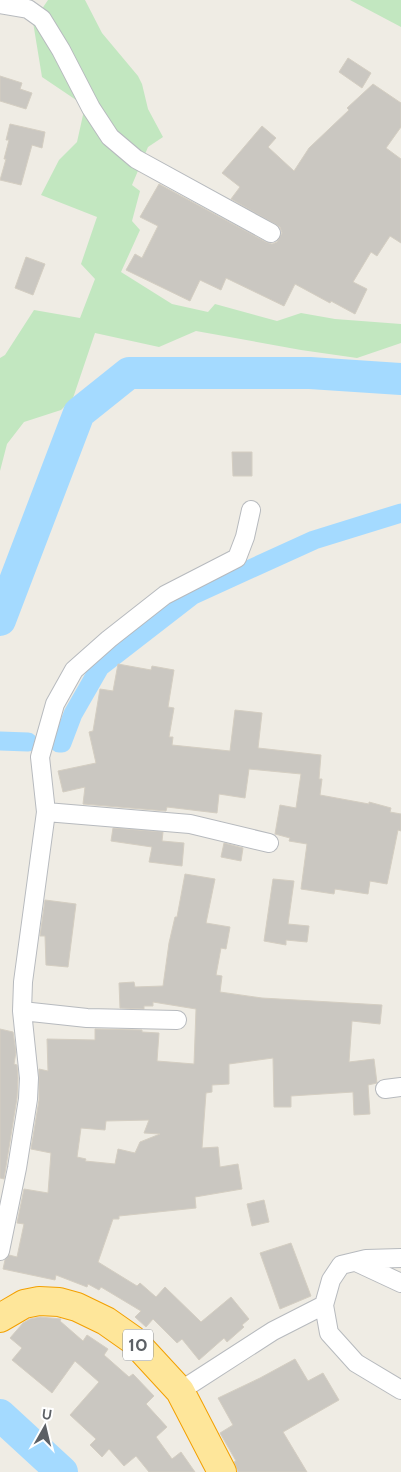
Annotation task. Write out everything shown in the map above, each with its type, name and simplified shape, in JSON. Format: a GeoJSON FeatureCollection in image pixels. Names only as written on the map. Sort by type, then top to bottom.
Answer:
{"type":"FeatureCollection","features":[{"type":"Feature","properties":{"kind":"highway","name":"10"},"geometry":{"type":"LineString","coordinates":[[0,1318],[24,1304],[39,1301],[58,1302],[77,1307],[106,1320],[133,1340],[180,1391],[222,1472]]}},
{"type":"Feature","properties":{"kind":"street"},"geometry":{"type":"LineString","coordinates":[[0,4],[28,9],[42,19],[61,50],[91,108],[110,137],[136,159],[271,233]]}},
{"type":"Feature","properties":{"kind":"street"},"geometry":{"type":"LineString","coordinates":[[0,1251],[17,1168],[28,1099],[29,1078],[22,1011],[23,982],[46,812],[40,757],[55,704],[74,670],[109,639],[166,595],[237,558],[246,537],[251,510]]}},
{"type":"Feature","properties":{"kind":"street"},"geometry":{"type":"LineString","coordinates":[[46,812],[190,824],[269,843]]}},
{"type":"Feature","properties":{"kind":"street"},"geometry":{"type":"LineString","coordinates":[[22,1011],[87,1018],[177,1020]]}},
{"type":"Feature","properties":{"kind":"street"},"geometry":{"type":"LineString","coordinates":[[401,1258],[366,1259],[341,1266],[331,1280],[324,1305],[330,1333],[356,1363],[401,1390]]}},
{"type":"Feature","properties":{"kind":"street"},"geometry":{"type":"LineString","coordinates":[[356,1262],[401,1283]]}},
{"type":"Feature","properties":{"kind":"street"},"geometry":{"type":"LineString","coordinates":[[180,1391],[273,1331],[324,1305]]}},
{"type":"Feature","properties":{"kind":"green space"},"geometry":{"type":"Polygon","coordinates":[[[48,0],[85,0],[102,33],[138,76],[142,84],[148,109],[163,137],[148,147],[132,185],[140,191],[132,221],[140,230],[121,272],[172,304],[208,312],[215,304],[277,321],[301,313],[335,319],[401,324],[401,343],[357,358],[196,331],[159,347],[95,333],[73,398],[61,410],[24,422],[7,444],[0,471],[0,358],[5,355],[34,310],[80,318],[95,279],[81,264],[97,217],[41,195],[59,160],[77,142],[85,106],[42,77],[33,22],[48,0]]]}},
{"type":"Feature","properties":{"kind":"green space"},"geometry":{"type":"Polygon","coordinates":[[[350,0],[401,0],[401,27],[350,0]]]}},
{"type":"Feature","properties":{"kind":"building"},"geometry":{"type":"Polygon","coordinates":[[[348,58],[371,73],[362,88],[339,72],[348,58]]]}},
{"type":"Feature","properties":{"kind":"building"},"geometry":{"type":"Polygon","coordinates":[[[0,76],[22,83],[20,89],[32,93],[26,109],[0,101],[0,76]]]}},
{"type":"Feature","properties":{"kind":"building"},"geometry":{"type":"Polygon","coordinates":[[[373,84],[401,103],[401,127],[386,148],[401,159],[401,243],[390,236],[377,256],[371,252],[353,282],[367,289],[355,314],[295,284],[284,306],[226,278],[221,290],[200,280],[190,301],[126,270],[135,254],[142,258],[158,226],[140,217],[159,184],[266,242],[272,244],[277,242],[282,233],[280,227],[231,199],[240,187],[222,173],[262,126],[276,138],[268,147],[294,171],[309,148],[373,84]]]}},
{"type":"Feature","properties":{"kind":"building"},"geometry":{"type":"Polygon","coordinates":[[[10,124],[45,132],[42,148],[32,145],[21,185],[0,180],[6,159],[4,159],[9,140],[6,140],[10,124]]]}},
{"type":"Feature","properties":{"kind":"building"},"geometry":{"type":"Polygon","coordinates":[[[26,257],[45,264],[33,295],[15,288],[26,257]]]}},
{"type":"Feature","properties":{"kind":"building"},"geometry":{"type":"Polygon","coordinates":[[[232,452],[252,452],[252,476],[233,476],[232,452]]]}},
{"type":"Feature","properties":{"kind":"building"},"geometry":{"type":"Polygon","coordinates":[[[118,664],[151,670],[152,666],[174,670],[168,707],[174,708],[169,737],[173,737],[172,745],[230,751],[235,710],[262,713],[258,748],[321,755],[319,779],[322,779],[320,795],[369,804],[369,802],[391,808],[390,812],[401,814],[401,831],[398,830],[387,884],[370,881],[368,894],[335,889],[334,894],[301,889],[307,844],[289,841],[290,838],[275,834],[280,805],[296,808],[301,774],[249,769],[245,798],[219,794],[217,813],[167,807],[166,811],[83,804],[85,787],[63,792],[58,771],[96,763],[89,732],[93,731],[100,689],[113,691],[118,664]]]}},
{"type":"Feature","properties":{"kind":"building"},"geometry":{"type":"Polygon","coordinates":[[[113,828],[163,832],[162,841],[184,843],[182,866],[149,862],[152,847],[111,841],[113,828]]]}},
{"type":"Feature","properties":{"kind":"building"},"geometry":{"type":"Polygon","coordinates":[[[224,843],[243,848],[241,861],[221,857],[224,843]]]}},
{"type":"Feature","properties":{"kind":"building"},"geometry":{"type":"Polygon","coordinates":[[[185,874],[215,879],[206,923],[230,927],[226,949],[221,948],[216,975],[222,976],[220,992],[262,998],[382,1005],[380,1024],[352,1021],[349,1062],[374,1059],[377,1083],[368,1085],[370,1114],[354,1115],[353,1092],[291,1096],[291,1107],[274,1107],[273,1058],[229,1064],[229,1084],[212,1085],[212,1092],[206,1093],[202,1148],[218,1147],[220,1167],[238,1164],[242,1189],[195,1197],[196,1208],[119,1216],[119,1219],[113,1219],[98,1262],[137,1286],[140,1283],[156,1297],[165,1287],[201,1322],[231,1297],[249,1319],[242,1325],[244,1327],[227,1342],[224,1338],[199,1360],[182,1339],[177,1343],[153,1319],[146,1327],[135,1317],[141,1311],[101,1287],[99,1290],[88,1284],[87,1287],[56,1275],[55,1280],[3,1269],[5,1260],[9,1255],[17,1257],[24,1224],[17,1223],[24,1189],[48,1193],[51,1153],[31,1149],[39,1100],[39,1069],[48,1071],[47,1039],[95,1040],[95,1029],[142,1030],[142,1032],[159,1033],[157,1061],[194,1064],[196,1009],[153,1002],[153,1006],[144,1006],[144,1009],[120,1008],[119,983],[134,982],[135,987],[163,986],[169,943],[175,917],[177,917],[185,874]],[[149,1120],[106,1121],[105,1130],[81,1128],[77,1157],[86,1159],[85,1161],[115,1164],[118,1149],[135,1153],[140,1142],[160,1134],[144,1133],[149,1120]]]}},
{"type":"Feature","properties":{"kind":"building"},"geometry":{"type":"Polygon","coordinates":[[[273,879],[294,881],[288,924],[309,926],[307,942],[286,940],[286,945],[264,941],[273,879]]]}},
{"type":"Feature","properties":{"kind":"building"},"geometry":{"type":"Polygon","coordinates":[[[45,900],[76,904],[68,967],[46,965],[45,936],[40,936],[45,900]]]}},
{"type":"Feature","properties":{"kind":"building"},"geometry":{"type":"Polygon","coordinates":[[[0,1029],[13,1032],[16,1052],[14,1064],[17,1065],[18,1078],[17,1098],[4,1179],[0,1178],[0,1029]]]}},
{"type":"Feature","properties":{"kind":"building"},"geometry":{"type":"Polygon","coordinates":[[[264,1200],[269,1222],[252,1226],[247,1204],[264,1200]]]}},
{"type":"Feature","properties":{"kind":"building"},"geometry":{"type":"Polygon","coordinates":[[[291,1243],[311,1296],[280,1309],[260,1253],[291,1243]]]}},
{"type":"Feature","properties":{"kind":"building"},"geometry":{"type":"Polygon","coordinates":[[[40,1317],[61,1319],[60,1321],[83,1341],[87,1335],[108,1349],[104,1355],[129,1377],[133,1374],[154,1396],[146,1404],[167,1427],[156,1437],[172,1459],[181,1452],[195,1472],[149,1472],[136,1456],[124,1466],[109,1449],[102,1457],[90,1445],[96,1439],[70,1415],[99,1382],[75,1361],[52,1393],[12,1360],[22,1348],[10,1338],[23,1323],[40,1317]]]}},
{"type":"Feature","properties":{"kind":"building"},"geometry":{"type":"Polygon","coordinates":[[[295,1359],[308,1381],[323,1373],[339,1400],[283,1432],[307,1472],[238,1472],[234,1462],[236,1461],[220,1433],[233,1425],[218,1398],[295,1359]]]}},
{"type":"Feature","properties":{"kind":"waterway"},"geometry":{"type":"LineString","coordinates":[[0,620],[79,413],[129,373],[310,373],[401,379]]}},
{"type":"Feature","properties":{"kind":"waterway"},"geometry":{"type":"LineString","coordinates":[[59,743],[62,743],[73,714],[100,667],[193,595],[314,540],[401,513]]}},
{"type":"Feature","properties":{"kind":"waterway"},"geometry":{"type":"LineString","coordinates":[[0,741],[28,742]]}},
{"type":"Feature","properties":{"kind":"waterway"},"geometry":{"type":"LineString","coordinates":[[0,1415],[62,1472]]}}]}
